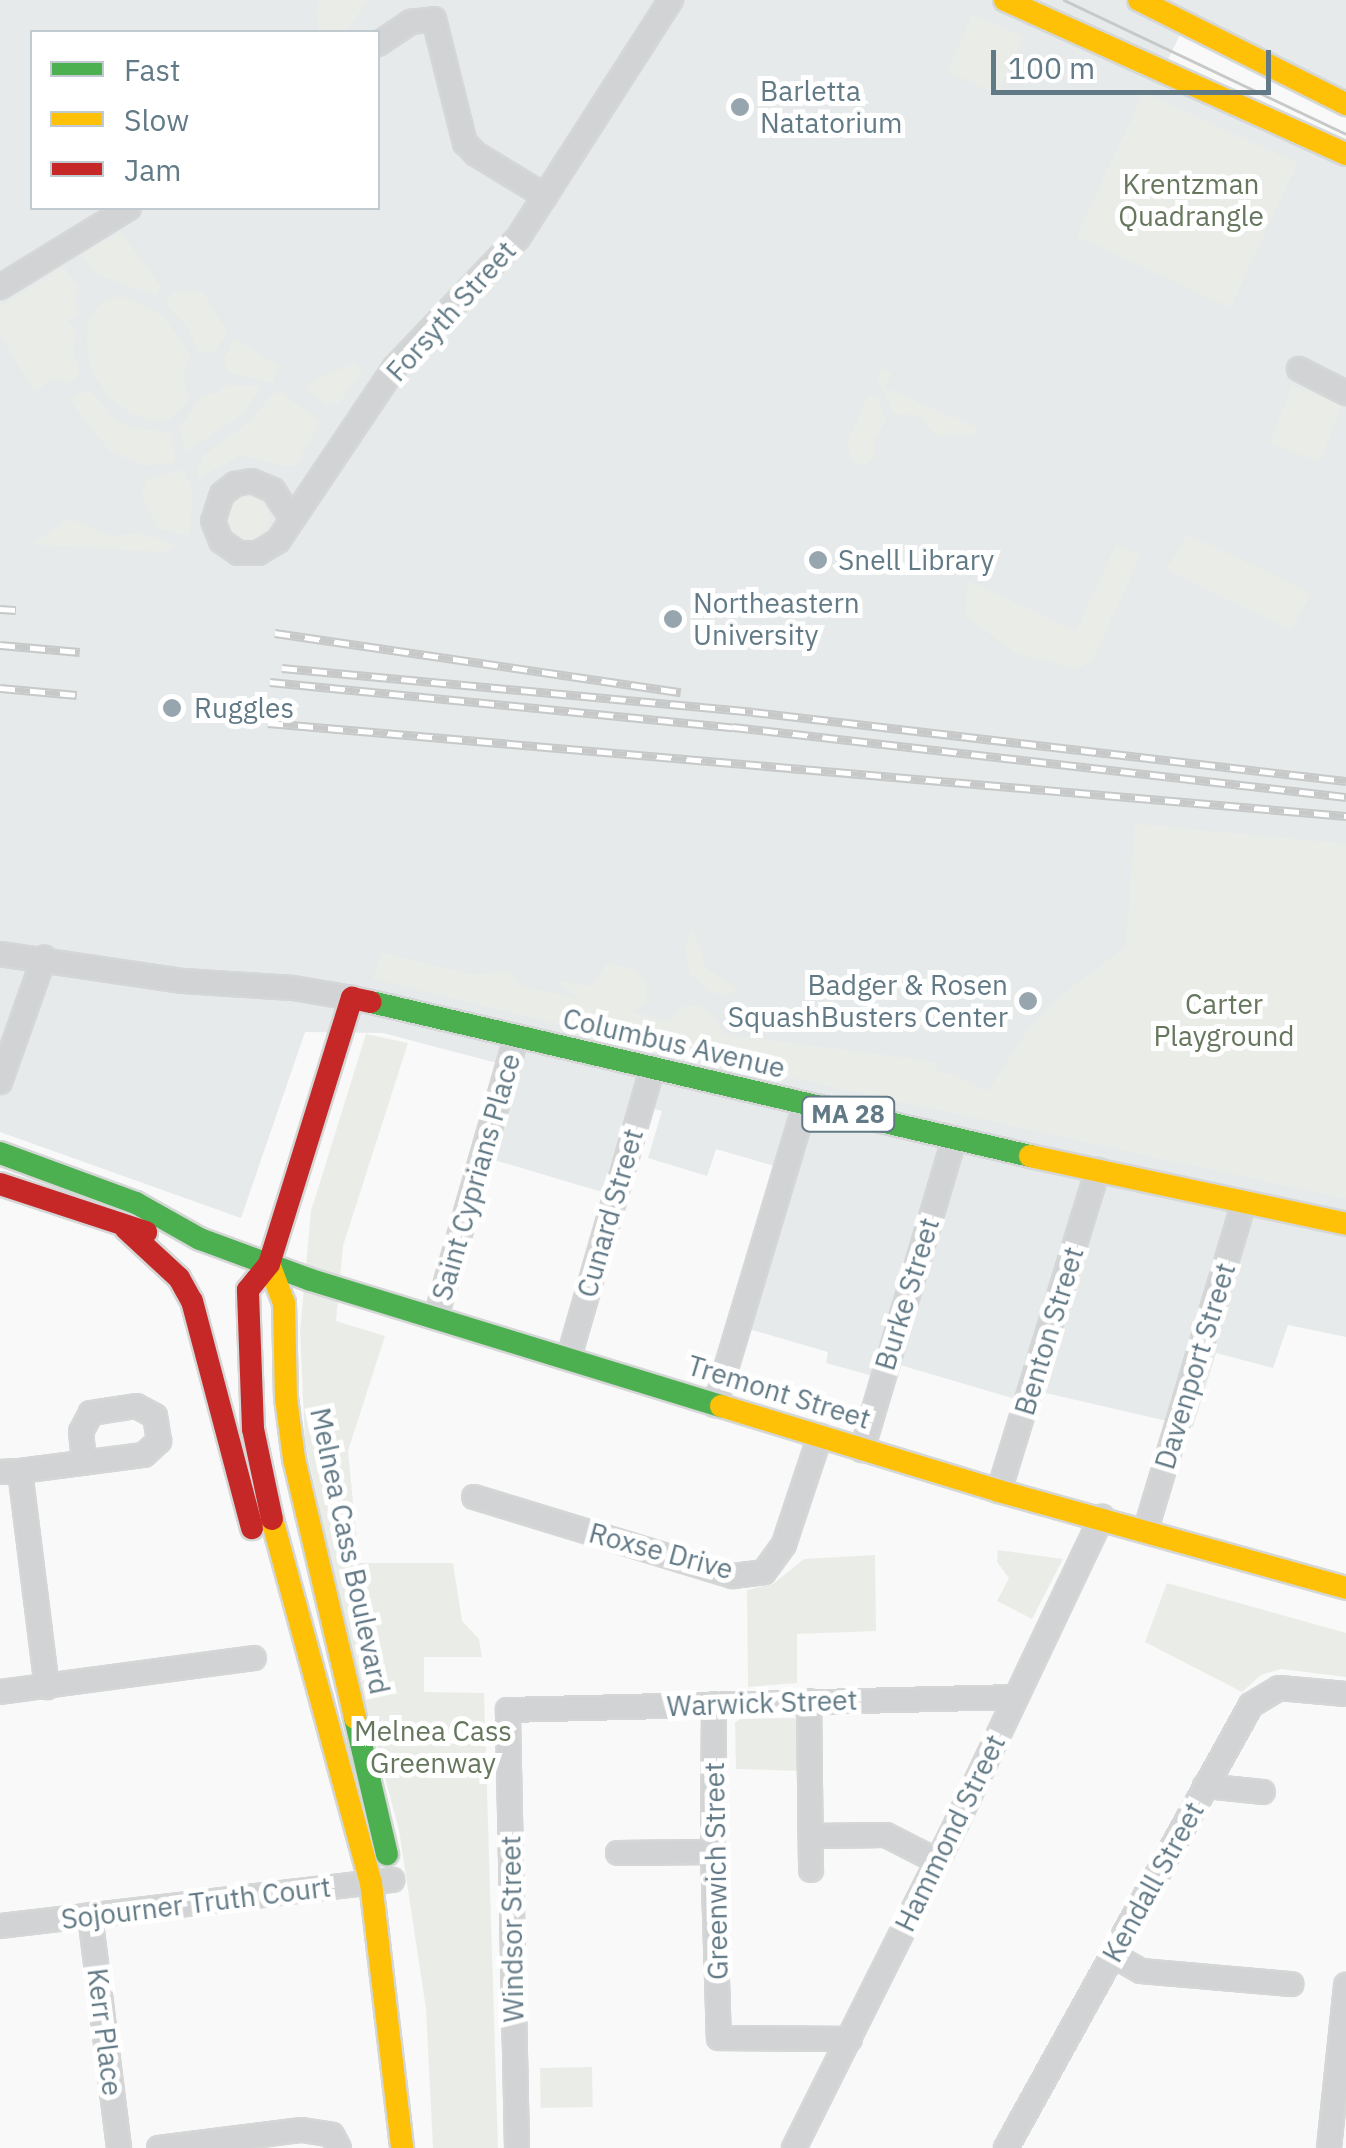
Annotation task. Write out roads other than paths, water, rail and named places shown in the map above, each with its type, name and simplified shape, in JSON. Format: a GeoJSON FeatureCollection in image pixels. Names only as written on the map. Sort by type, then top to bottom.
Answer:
{"type":"FeatureCollection","features":[{"type":"Feature","properties":{"kind":"main road"},"geometry":{"type":"LineString","coordinates":[[1005,0],[1346,154]]}},
{"type":"Feature","properties":{"kind":"main road"},"geometry":{"type":"LineString","coordinates":[[1139,0],[1184,26],[1346,104]]}},
{"type":"Feature","properties":{"kind":"main road","name":"Columbus Avenue"},"geometry":{"type":"LineString","coordinates":[[352,998],[954,1139],[1346,1224]]}},
{"type":"Feature","properties":{"kind":"main road","name":"Melnea Cass Boulevard"},"geometry":{"type":"LineString","coordinates":[[352,998],[269,1264],[248,1290],[247,1359],[253,1430],[278,1542],[332,1737],[382,1881],[400,1919]]}},
{"type":"Feature","properties":{"kind":"main road","name":"Tremont Street"},"geometry":{"type":"LineString","coordinates":[[0,1153],[136,1204],[200,1239],[269,1264],[862,1450],[1346,1588]]}},
{"type":"Feature","properties":{"kind":"main road","name":"Tremont Street"},"geometry":{"type":"LineString","coordinates":[[0,1184],[126,1229],[200,1239]]}},
{"type":"Feature","properties":{"kind":"main road"},"geometry":{"type":"LineString","coordinates":[[126,1229],[179,1278],[202,1326],[247,1513],[313,1702],[332,1737]]}},
{"type":"Feature","properties":{"kind":"main road","name":"Melnea Cass Boulevard"},"geometry":{"type":"LineString","coordinates":[[269,1264],[284,1303],[286,1398],[294,1460],[382,1881],[402,2148]]}},
{"type":"Feature","properties":{"kind":"main road"},"geometry":{"type":"LineString","coordinates":[[423,2121],[424,2148]]}},
{"type":"Feature","properties":{"kind":"street","name":"Forsyth Street"},"geometry":{"type":"LineString","coordinates":[[292,518],[395,367],[488,274],[546,196],[671,0]]}},
{"type":"Feature","properties":{"kind":"street"},"geometry":{"type":"LineString","coordinates":[[1184,26],[1197,0]]}},
{"type":"Feature","properties":{"kind":"street"},"geometry":{"type":"LineString","coordinates":[[380,43],[411,22],[434,19],[465,143],[476,154],[546,196]]}},
{"type":"Feature","properties":{"kind":"street"},"geometry":{"type":"LineString","coordinates":[[0,287],[126,210]]}},
{"type":"Feature","properties":{"kind":"street"},"geometry":{"type":"LineString","coordinates":[[1299,369],[1346,392]]}},
{"type":"Feature","properties":{"kind":"street","name":"Columbus Avenue"},"geometry":{"type":"LineString","coordinates":[[0,954],[183,981],[293,988],[352,998]]}},
{"type":"Feature","properties":{"kind":"street"},"geometry":{"type":"LineString","coordinates":[[0,1082],[44,958]]}},
{"type":"Feature","properties":{"kind":"street","name":"Saint Cyprians Place"},"geometry":{"type":"LineString","coordinates":[[436,1317],[516,1038]]}},
{"type":"Feature","properties":{"kind":"street","name":"Cunard Street"},"geometry":{"type":"LineString","coordinates":[[569,1357],[652,1070]]}},
{"type":"Feature","properties":{"kind":"street"},"geometry":{"type":"LineString","coordinates":[[716,1405],[806,1105]]}},
{"type":"Feature","properties":{"kind":"street","name":"Burke Street"},"geometry":{"type":"LineString","coordinates":[[862,1450],[954,1139]]}},
{"type":"Feature","properties":{"kind":"street","name":"Benton Street"},"geometry":{"type":"LineString","coordinates":[[999,1491],[1098,1170]]}},
{"type":"Feature","properties":{"kind":"street","name":"Davenport Street"},"geometry":{"type":"LineString","coordinates":[[1146,1528],[1244,1202]]}},
{"type":"Feature","properties":{"kind":"street","name":"Roxse Drive"},"geometry":{"type":"LineString","coordinates":[[474,1496],[733,1576],[764,1572],[784,1544],[820,1436]]}},
{"type":"Feature","properties":{"kind":"street"},"geometry":{"type":"LineString","coordinates":[[47,1687],[10,1472],[84,1463]]}},
{"type":"Feature","properties":{"kind":"street","name":"Hammond Street"},"geometry":{"type":"LineString","coordinates":[[794,2148],[938,1861],[1102,1517]]}},
{"type":"Feature","properties":{"kind":"street"},"geometry":{"type":"LineString","coordinates":[[0,1692],[254,1658]]}},
{"type":"Feature","properties":{"kind":"street","name":"Kendall Street"},"geometry":{"type":"LineString","coordinates":[[1006,2148],[1248,1709],[1263,1694],[1283,1688],[1346,1694]]}},
{"type":"Feature","properties":{"kind":"street","name":"Warwick Street"},"geometry":{"type":"LineString","coordinates":[[508,1710],[1016,1697]]}},
{"type":"Feature","properties":{"kind":"street"},"geometry":{"type":"LineString","coordinates":[[809,1701],[811,1870]]}},
{"type":"Feature","properties":{"kind":"street","name":"Greenwich Street"},"geometry":{"type":"LineString","coordinates":[[714,1704],[713,1852],[719,2038],[850,2038]]}},
{"type":"Feature","properties":{"kind":"street","name":"Windsor Street"},"geometry":{"type":"LineString","coordinates":[[508,1710],[517,2148]]}},
{"type":"Feature","properties":{"kind":"street"},"geometry":{"type":"LineString","coordinates":[[1206,1786],[1264,1792]]}},
{"type":"Feature","properties":{"kind":"street"},"geometry":{"type":"LineString","coordinates":[[812,1836],[886,1835],[938,1861]]}},
{"type":"Feature","properties":{"kind":"street"},"geometry":{"type":"LineString","coordinates":[[618,1853],[713,1852]]}},
{"type":"Feature","properties":{"kind":"street","name":"Sojourner Truth Court"},"geometry":{"type":"LineString","coordinates":[[0,1926],[382,1881]]}},
{"type":"Feature","properties":{"kind":"street","name":"Kerr Place"},"geometry":{"type":"LineString","coordinates":[[90,1915],[119,2148]]}},
{"type":"Feature","properties":{"kind":"street"},"geometry":{"type":"LineString","coordinates":[[1113,1954],[1141,1971],[1291,1984]]}},
{"type":"Feature","properties":{"kind":"street"},"geometry":{"type":"LineString","coordinates":[[1329,2148],[1346,1985]]}},
{"type":"Feature","properties":{"kind":"street"},"geometry":{"type":"LineString","coordinates":[[158,2148],[302,2130],[332,2135],[339,2148]]}},
{"type":"Feature","properties":{"kind":"tram line"},"geometry":{"type":"LineString","coordinates":[[1064,0],[1346,134]]}},
{"type":"Feature","properties":{"kind":"railway"},"geometry":{"type":"LineString","coordinates":[[0,609],[16,610]]}},
{"type":"Feature","properties":{"kind":"railway"},"geometry":{"type":"LineString","coordinates":[[275,633],[681,692]]}},
{"type":"Feature","properties":{"kind":"railway"},"geometry":{"type":"LineString","coordinates":[[0,645],[80,652]]}},
{"type":"Feature","properties":{"kind":"railway"},"geometry":{"type":"LineString","coordinates":[[282,668],[753,712],[1346,781]]}},
{"type":"Feature","properties":{"kind":"railway"},"geometry":{"type":"LineString","coordinates":[[270,682],[733,727],[1346,797]]}},
{"type":"Feature","properties":{"kind":"railway"},"geometry":{"type":"LineString","coordinates":[[0,688],[77,695]]}},
{"type":"Feature","properties":{"kind":"railway"},"geometry":{"type":"LineString","coordinates":[[268,723],[1346,816]]}},
{"type":"Feature","properties":{"kind":"place","name":"Barletta Natatorium"},"geometry":{"type":"Point","coordinates":[740,107]}},
{"type":"Feature","properties":{"kind":"place","name":"Snell Library"},"geometry":{"type":"Point","coordinates":[818,560]}},
{"type":"Feature","properties":{"kind":"place","name":"Northeastern University"},"geometry":{"type":"Point","coordinates":[673,619]}},
{"type":"Feature","properties":{"kind":"place","name":"Ruggles"},"geometry":{"type":"Point","coordinates":[172,708]}},
{"type":"Feature","properties":{"kind":"place","name":"Badger & Rosen SquashBusters Center"},"geometry":{"type":"Point","coordinates":[1028,1001]}},
{"type":"Feature","properties":{"kind":"park label","name":"Krentzman Quadrangle"},"geometry":{"type":"Point","coordinates":[1191,200]}},
{"type":"Feature","properties":{"kind":"park label","name":"Carter Playground"},"geometry":{"type":"Point","coordinates":[1224,1020]}},
{"type":"Feature","properties":{"kind":"park label","name":"Melnea Cass Greenway"},"geometry":{"type":"Point","coordinates":[433,1747]}}]}
